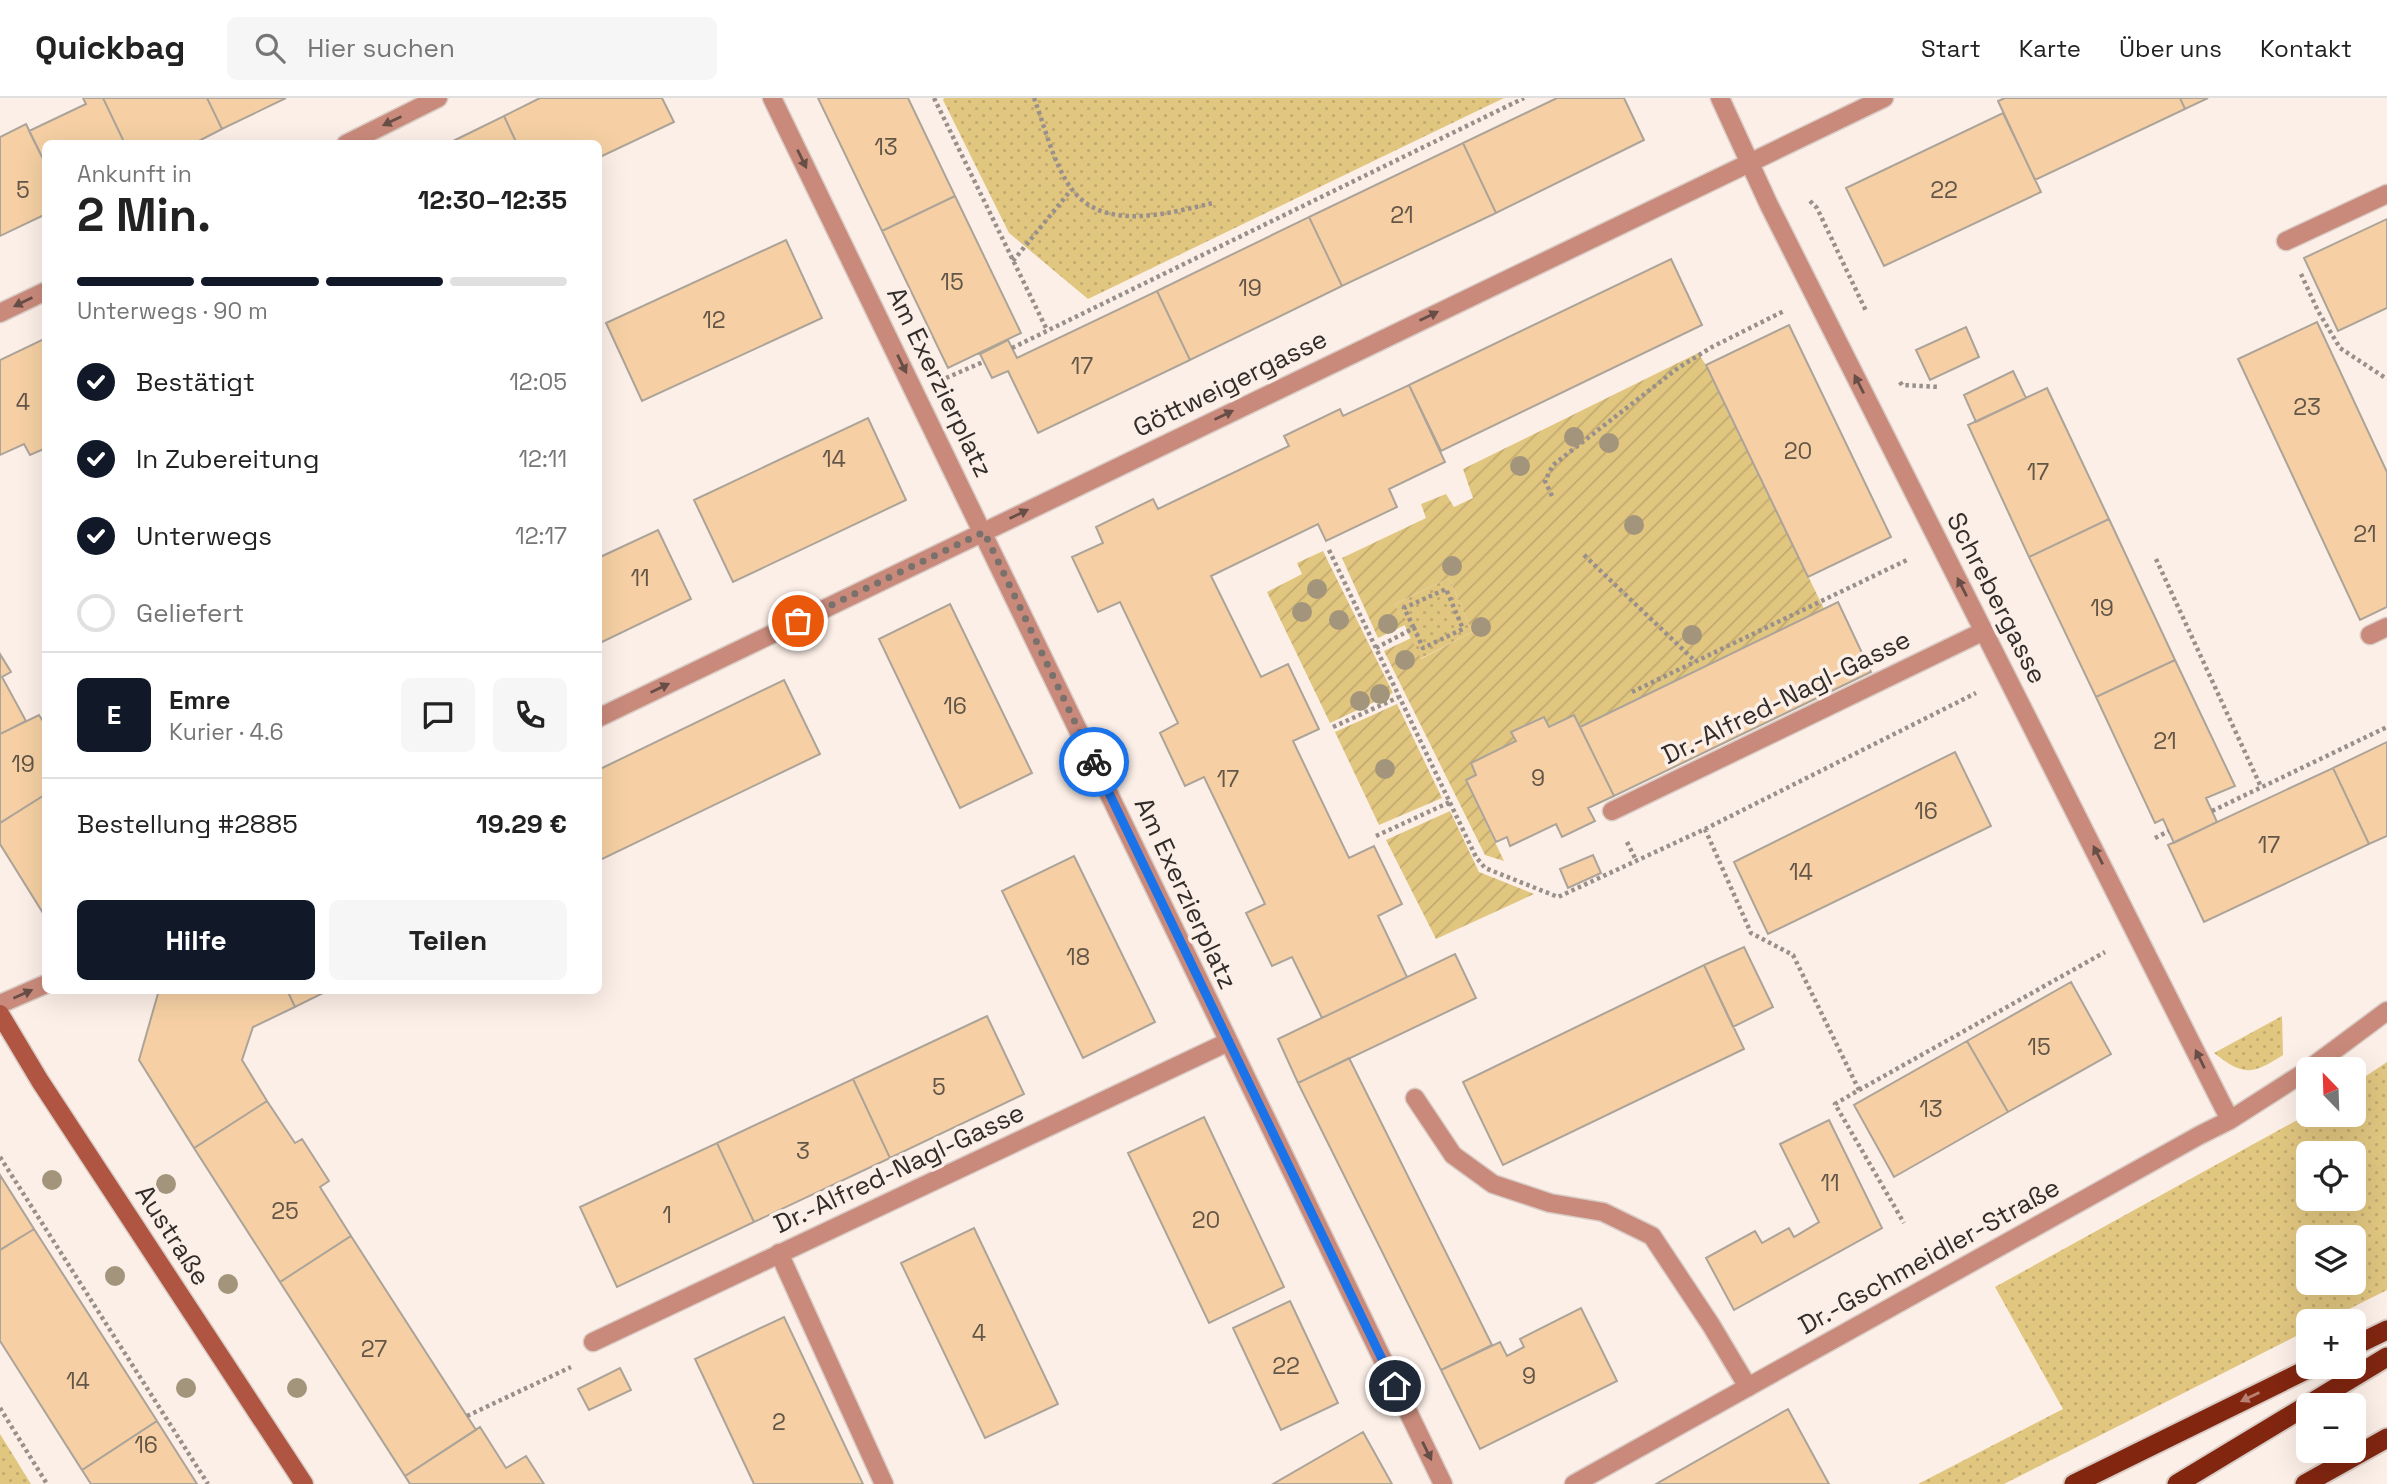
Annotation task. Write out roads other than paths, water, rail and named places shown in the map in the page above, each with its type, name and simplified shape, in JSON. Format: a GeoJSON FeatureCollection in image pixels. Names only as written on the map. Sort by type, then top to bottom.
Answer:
{"type":"FeatureCollection","features":[{"type":"Feature","properties":{"kind":"highway"},"geometry":{"type":"LineString","coordinates":[[2366,1340],[2387,1330]]}},
{"type":"Feature","properties":{"kind":"highway"},"geometry":{"type":"LineString","coordinates":[[2177,1484],[2387,1357]]}},
{"type":"Feature","properties":{"kind":"highway"},"geometry":{"type":"LineString","coordinates":[[2074,1484],[2296,1375]]}},
{"type":"Feature","properties":{"kind":"highway"},"geometry":{"type":"LineString","coordinates":[[2305,1484],[2387,1438]]}},
{"type":"Feature","properties":{"kind":"main road","name":"Austraße"},"geometry":{"type":"LineString","coordinates":[[0,1014],[40,1080],[304,1484]]}},
{"type":"Feature","properties":{"kind":"street"},"geometry":{"type":"LineString","coordinates":[[354,140],[438,98]]}},
{"type":"Feature","properties":{"kind":"street","name":"Am Exerzierplatz"},"geometry":{"type":"LineString","coordinates":[[772,98],[1443,1484]]}},
{"type":"Feature","properties":{"kind":"street","name":"Schrebergasse"},"geometry":{"type":"LineString","coordinates":[[1720,98],[1749,162],[2230,1120]]}},
{"type":"Feature","properties":{"kind":"street","name":"Göttweigergasse"},"geometry":{"type":"LineString","coordinates":[[602,716],[1884,98]]}},
{"type":"Feature","properties":{"kind":"street"},"geometry":{"type":"LineString","coordinates":[[2286,241],[2387,194]]}},
{"type":"Feature","properties":{"kind":"street"},"geometry":{"type":"LineString","coordinates":[[0,313],[42,293]]}},
{"type":"Feature","properties":{"kind":"street","name":"Dr.-Alfred-Nagl-Gasse"},"geometry":{"type":"LineString","coordinates":[[1612,811],[1984,631]]}},
{"type":"Feature","properties":{"kind":"street"},"geometry":{"type":"LineString","coordinates":[[0,1004],[42,986]]}},
{"type":"Feature","properties":{"kind":"street","name":"Dr.-Gschmeidler-Straße"},"geometry":{"type":"LineString","coordinates":[[2326,1057],[2387,1011]]}},
{"type":"Feature","properties":{"kind":"street","name":"Dr.-Alfred-Nagl-Gasse"},"geometry":{"type":"LineString","coordinates":[[593,1342],[1228,1042]]}},
{"type":"Feature","properties":{"kind":"street","name":"Dr.-Gschmeidler-Straße"},"geometry":{"type":"LineString","coordinates":[[1574,1484],[2230,1120],[2296,1079]]}},
{"type":"Feature","properties":{"kind":"street"},"geometry":{"type":"LineString","coordinates":[[1415,1098],[1453,1155],[1493,1184],[1550,1203],[1603,1212],[1652,1236],[1748,1387]]}},
{"type":"Feature","properties":{"kind":"street"},"geometry":{"type":"LineString","coordinates":[[779,1253],[884,1484]]}}]}
